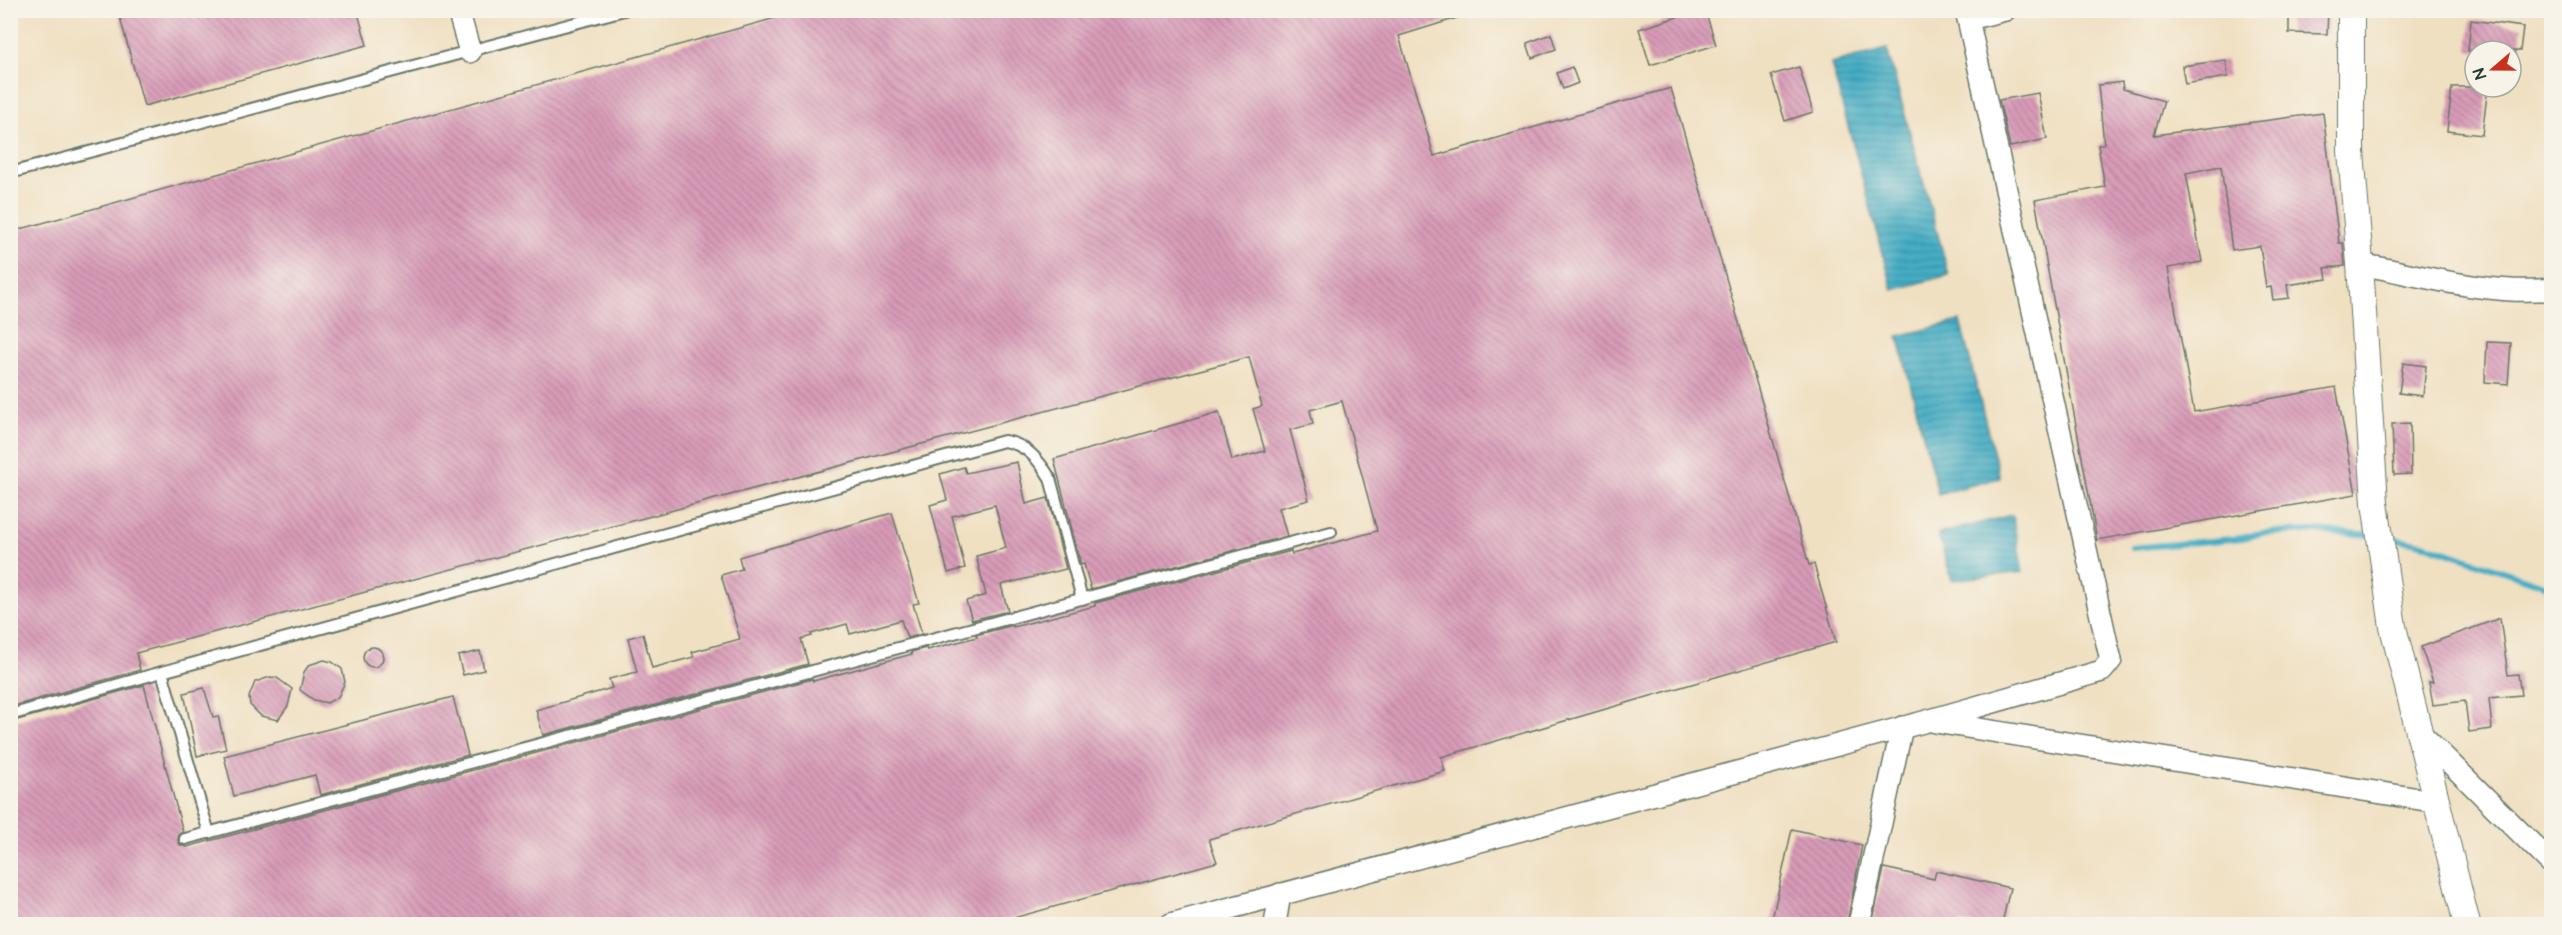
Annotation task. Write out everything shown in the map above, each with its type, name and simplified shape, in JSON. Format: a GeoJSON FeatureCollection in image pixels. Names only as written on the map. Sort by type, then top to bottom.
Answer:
{"type":"FeatureCollection","features":[{"type":"Feature","properties":{"kind":"street"},"geometry":{"type":"LineString","coordinates":[[458,10],[470,51]]}},
{"type":"Feature","properties":{"kind":"street"},"geometry":{"type":"LineString","coordinates":[[1171,924],[1927,721],[2102,671],[2111,660],[1967,15],[2005,10]]}},
{"type":"Feature","properties":{"kind":"street"},"geometry":{"type":"LineString","coordinates":[[2351,10],[2351,151],[2377,522],[2393,627],[2467,924]]}},
{"type":"Feature","properties":{"kind":"street"},"geometry":{"type":"LineString","coordinates":[[2360,264],[2483,287],[2537,291],[2552,289]]}},
{"type":"Feature","properties":{"kind":"street"},"geometry":{"type":"LineString","coordinates":[[1927,721],[2438,802]]}},
{"type":"Feature","properties":{"kind":"street"},"geometry":{"type":"LineString","coordinates":[[1859,924],[1902,727]]}},
{"type":"Feature","properties":{"kind":"street"},"geometry":{"type":"LineString","coordinates":[[2417,730],[2552,864]]}},
{"type":"Feature","properties":{"kind":"street"},"geometry":{"type":"LineString","coordinates":[[1275,924],[1280,894]]}},
{"type":"Feature","properties":{"kind":"lane"},"geometry":{"type":"LineString","coordinates":[[10,173],[624,10]]}},
{"type":"Feature","properties":{"kind":"lane"},"geometry":{"type":"LineString","coordinates":[[10,715],[1004,441],[1013,442],[1027,449],[1041,463],[1050,478],[1082,599]]}},
{"type":"Feature","properties":{"kind":"lane"},"geometry":{"type":"LineString","coordinates":[[185,839],[1331,532]]}},
{"type":"Feature","properties":{"kind":"lane"},"geometry":{"type":"LineString","coordinates":[[162,672],[209,833]]}},
{"type":"Feature","properties":{"kind":"water"},"geometry":{"type":"Polygon","coordinates":[[[1887,49],[1949,275],[1893,290],[1831,64],[1887,49]]]}},
{"type":"Feature","properties":{"kind":"water"},"geometry":{"type":"Polygon","coordinates":[[[1960,321],[2000,478],[1938,494],[1898,336],[1960,321]]]}},
{"type":"Feature","properties":{"kind":"water"},"geometry":{"type":"Polygon","coordinates":[[[2012,515],[2023,572],[1952,580],[1938,534],[2012,515]]]}},
{"type":"Feature","properties":{"kind":"building"},"geometry":{"type":"Polygon","coordinates":[[[118,10],[357,10],[367,45],[144,106],[118,10]]]}},
{"type":"Feature","properties":{"kind":"building"},"geometry":{"type":"Polygon","coordinates":[[[804,10],[1469,10],[1470,14],[1399,36],[1434,156],[1671,88],[1809,565],[1814,564],[1836,642],[1441,757],[1445,771],[1209,839],[1217,862],[992,924],[10,924],[10,722],[144,685],[183,832],[179,834],[178,840],[180,845],[187,847],[812,679],[813,681],[912,654],[911,652],[926,648],[927,650],[1013,625],[1013,627],[1095,606],[1095,603],[1291,551],[1292,554],[1377,531],[1342,401],[1310,410],[1313,424],[1290,430],[1309,500],[1279,508],[1287,536],[1091,589],[1084,564],[1081,565],[1054,459],[1219,412],[1232,460],[1265,451],[1253,409],[1262,406],[1249,357],[136,653],[140,670],[10,707],[10,232],[804,10]]]}},
{"type":"Feature","properties":{"kind":"building"},"geometry":{"type":"Polygon","coordinates":[[[1705,10],[1716,45],[1650,65],[1639,29],[1705,10]]]}},
{"type":"Feature","properties":{"kind":"building"},"geometry":{"type":"Polygon","coordinates":[[[2289,10],[2328,10],[2327,34],[2289,33],[2289,10]]]}},
{"type":"Feature","properties":{"kind":"building"},"geometry":{"type":"Polygon","coordinates":[[[2471,20],[2523,27],[2522,39],[2469,39],[2471,20]]]}},
{"type":"Feature","properties":{"kind":"building"},"geometry":{"type":"Polygon","coordinates":[[[1551,34],[1556,49],[1532,58],[1527,43],[1551,34]]]}},
{"type":"Feature","properties":{"kind":"building"},"geometry":{"type":"Polygon","coordinates":[[[2226,60],[2228,77],[2185,84],[2182,66],[2226,60]]]}},
{"type":"Feature","properties":{"kind":"building"},"geometry":{"type":"Polygon","coordinates":[[[1572,67],[1578,83],[1563,89],[1557,73],[1572,67]]]}},
{"type":"Feature","properties":{"kind":"building"},"geometry":{"type":"Polygon","coordinates":[[[1799,67],[1813,112],[1785,121],[1771,75],[1799,67]]]}},
{"type":"Feature","properties":{"kind":"building"},"geometry":{"type":"Polygon","coordinates":[[[2122,82],[2123,89],[2164,101],[2154,135],[2323,113],[2339,243],[2343,243],[2345,266],[2325,268],[2327,279],[2287,285],[2289,298],[2273,300],[2271,287],[2266,288],[2260,246],[2232,250],[2221,166],[2186,173],[2202,262],[2168,268],[2194,412],[2336,387],[2356,494],[2097,540],[2035,200],[2105,187],[2098,145],[2104,144],[2098,85],[2122,82]]]}},
{"type":"Feature","properties":{"kind":"building"},"geometry":{"type":"Polygon","coordinates":[[[2452,87],[2463,87],[2463,99],[2486,99],[2482,135],[2447,131],[2452,87]]]}},
{"type":"Feature","properties":{"kind":"building"},"geometry":{"type":"Polygon","coordinates":[[[2038,93],[2047,139],[2010,147],[1999,100],[2038,93]]]}},
{"type":"Feature","properties":{"kind":"building"},"geometry":{"type":"Polygon","coordinates":[[[2487,342],[2511,343],[2508,384],[2485,382],[2487,342]]]}},
{"type":"Feature","properties":{"kind":"building"},"geometry":{"type":"Polygon","coordinates":[[[2403,363],[2426,366],[2423,396],[2399,393],[2403,363]]]}},
{"type":"Feature","properties":{"kind":"building"},"geometry":{"type":"Polygon","coordinates":[[[2410,423],[2411,474],[2394,475],[2392,424],[2410,423]]]}},
{"type":"Feature","properties":{"kind":"building"},"geometry":{"type":"Polygon","coordinates":[[[1017,462],[1026,504],[1048,498],[1066,569],[1001,585],[1008,611],[972,620],[966,601],[986,595],[976,556],[1006,548],[995,505],[952,516],[965,568],[948,573],[930,505],[947,500],[940,474],[964,467],[966,473],[1017,462]]]}},
{"type":"Feature","properties":{"kind":"building"},"geometry":{"type":"Polygon","coordinates":[[[892,513],[919,603],[913,604],[922,634],[907,638],[901,620],[850,634],[847,624],[801,639],[808,664],[543,735],[536,710],[612,688],[609,679],[637,672],[628,638],[643,634],[652,668],[694,657],[692,652],[740,639],[721,575],[742,569],[739,557],[892,513]]]}},
{"type":"Feature","properties":{"kind":"building"},"geometry":{"type":"Polygon","coordinates":[[[2500,618],[2508,675],[2518,674],[2521,695],[2489,698],[2492,729],[2469,732],[2465,701],[2433,705],[2429,682],[2433,682],[2421,647],[2500,618]]]}},
{"type":"Feature","properties":{"kind":"building"},"geometry":{"type":"Polygon","coordinates":[[[373,647],[380,650],[383,657],[380,664],[373,667],[366,664],[363,657],[366,650],[373,647]]]}},
{"type":"Feature","properties":{"kind":"building"},"geometry":{"type":"Polygon","coordinates":[[[480,651],[484,670],[463,675],[458,656],[480,651]]]}},
{"type":"Feature","properties":{"kind":"building"},"geometry":{"type":"Polygon","coordinates":[[[324,660],[342,669],[345,682],[338,697],[327,703],[314,700],[300,690],[304,672],[309,665],[324,660]]]}},
{"type":"Feature","properties":{"kind":"building"},"geometry":{"type":"Polygon","coordinates":[[[270,677],[277,678],[292,689],[288,706],[278,720],[261,716],[250,705],[249,697],[255,682],[270,677]]]}},
{"type":"Feature","properties":{"kind":"building"},"geometry":{"type":"Polygon","coordinates":[[[204,688],[213,717],[218,716],[226,749],[197,756],[184,693],[204,688]]]}},
{"type":"Feature","properties":{"kind":"building"},"geometry":{"type":"Polygon","coordinates":[[[453,697],[468,755],[320,795],[315,775],[234,796],[224,756],[453,697]]]}},
{"type":"Feature","properties":{"kind":"building"},"geometry":{"type":"Polygon","coordinates":[[[1792,829],[1862,845],[1847,924],[1771,924],[1792,829]]]}},
{"type":"Feature","properties":{"kind":"building"},"geometry":{"type":"Polygon","coordinates":[[[1884,868],[1934,879],[1936,871],[2010,888],[2002,924],[1872,924],[1884,868]]]}},
{"type":"Feature","properties":{"kind":"waterway"},"geometry":{"type":"LineString","coordinates":[[2132,548],[2243,538],[2261,533],[2314,531],[2374,535]]}},
{"type":"Feature","properties":{"kind":"waterway"},"geometry":{"type":"LineString","coordinates":[[2387,537],[2427,545],[2552,588]]}}]}
